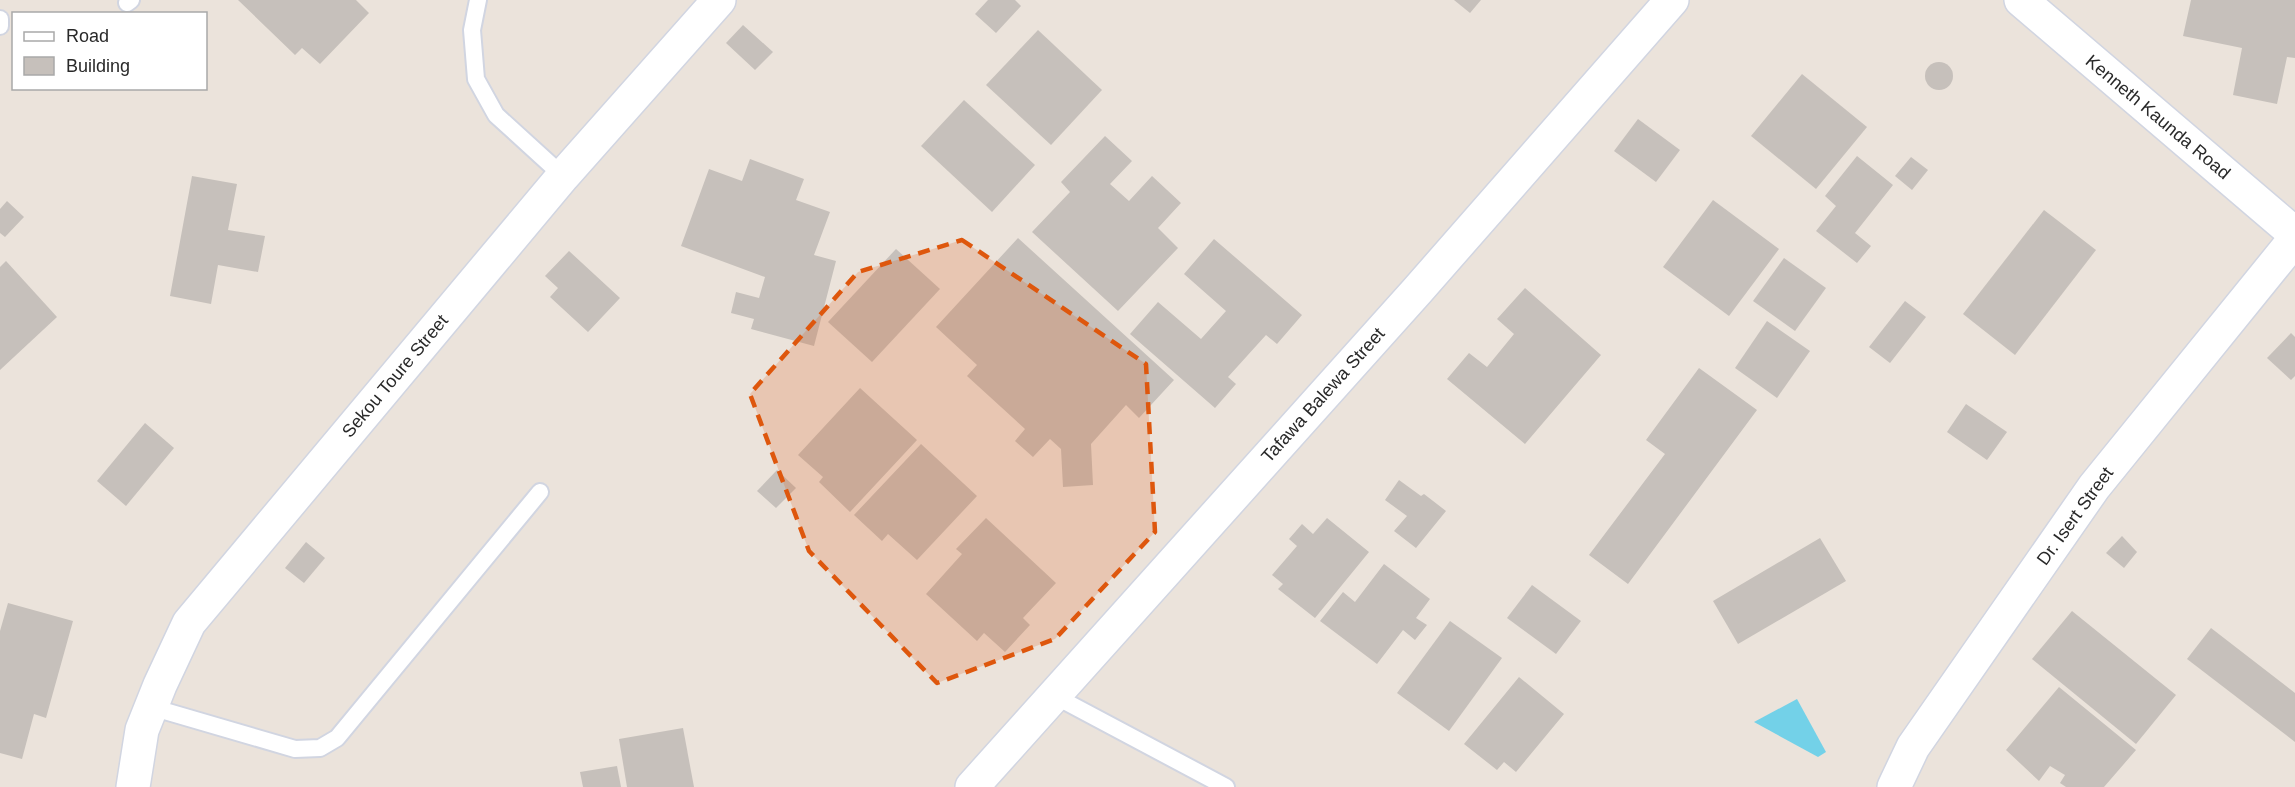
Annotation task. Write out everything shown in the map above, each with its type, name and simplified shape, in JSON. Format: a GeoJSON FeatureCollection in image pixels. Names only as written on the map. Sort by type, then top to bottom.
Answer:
{"type":"FeatureCollection","features":[{"type":"Feature","properties":{"kind":"street","name":"Sekou Toure Street"},"geometry":{"type":"LineString","coordinates":[[133,787],[142,730],[189,622],[562,176],[719,0]]}},
{"type":"Feature","properties":{"kind":"street","name":"Tafawa Balewa Street"},"geometry":{"type":"LineString","coordinates":[[972,787],[1417,291],[1672,0]]}},
{"type":"Feature","properties":{"kind":"street","name":"Kenneth Kaunda Road"},"geometry":{"type":"LineString","coordinates":[[2021,0],[2291,252]]}},
{"type":"Feature","properties":{"kind":"street","name":"Dr. Isert Street"},"geometry":{"type":"LineString","coordinates":[[1894,787],[1913,747],[2094,487],[2291,252]]}},
{"type":"Feature","properties":{"kind":"lane"},"geometry":{"type":"LineString","coordinates":[[478,0],[472,30],[476,79],[496,115],[562,176]]}},
{"type":"Feature","properties":{"kind":"lane"},"geometry":{"type":"LineString","coordinates":[[0,19],[0,26]]}},
{"type":"Feature","properties":{"kind":"lane"},"geometry":{"type":"LineString","coordinates":[[151,707],[295,749],[320,748],[337,738],[540,492]]}},
{"type":"Feature","properties":{"kind":"lane"},"geometry":{"type":"LineString","coordinates":[[1053,695],[1226,787]]}},
{"type":"Feature","properties":{"kind":"highlighted area"},"geometry":{"type":"Polygon","coordinates":[[[962,240],[1146,364],[1155,532],[1055,639],[937,683],[809,551],[750,394],[858,272],[962,240]]]}},
{"type":"Feature","properties":{"kind":"water"},"geometry":{"type":"Polygon","coordinates":[[[1797,699],[1826,752],[1818,757],[1754,722],[1797,699]]]}},
{"type":"Feature","properties":{"kind":"building"},"geometry":{"type":"Polygon","coordinates":[[[238,0],[356,0],[369,13],[320,64],[302,48],[295,55],[238,0]]]}},
{"type":"Feature","properties":{"kind":"building"},"geometry":{"type":"Polygon","coordinates":[[[988,0],[1015,0],[1021,6],[996,33],[975,14],[988,0]]]}},
{"type":"Feature","properties":{"kind":"building"},"geometry":{"type":"Polygon","coordinates":[[[1454,0],[1481,0],[1470,13],[1454,0]]]}},
{"type":"Feature","properties":{"kind":"building"},"geometry":{"type":"Polygon","coordinates":[[[2191,0],[2295,0],[2295,58],[2287,57],[2277,104],[2233,95],[2242,48],[2183,36],[2191,0]]]}},
{"type":"Feature","properties":{"kind":"building"},"geometry":{"type":"Polygon","coordinates":[[[743,25],[773,52],[755,70],[726,43],[743,25]]]}},
{"type":"Feature","properties":{"kind":"building"},"geometry":{"type":"Polygon","coordinates":[[[1038,30],[1102,90],[1051,145],[986,85],[1038,30]]]}},
{"type":"Feature","properties":{"kind":"building"},"geometry":{"type":"Polygon","coordinates":[[[1939,62],[1949,66],[1953,76],[1949,86],[1939,90],[1929,86],[1925,76],[1929,66],[1939,62]]]}},
{"type":"Feature","properties":{"kind":"building"},"geometry":{"type":"Polygon","coordinates":[[[1802,74],[1867,127],[1816,189],[1751,136],[1802,74]]]}},
{"type":"Feature","properties":{"kind":"building"},"geometry":{"type":"Polygon","coordinates":[[[964,100],[1035,165],[992,212],[921,146],[964,100]]]}},
{"type":"Feature","properties":{"kind":"building"},"geometry":{"type":"Polygon","coordinates":[[[1638,119],[1680,150],[1656,182],[1614,151],[1638,119]]]}},
{"type":"Feature","properties":{"kind":"building"},"geometry":{"type":"Polygon","coordinates":[[[1105,136],[1132,161],[1110,184],[1129,201],[1152,176],[1181,203],[1158,228],[1178,248],[1118,311],[1032,232],[1070,192],[1061,182],[1105,136]]]}},
{"type":"Feature","properties":{"kind":"building"},"geometry":{"type":"Polygon","coordinates":[[[1857,156],[1893,185],[1855,233],[1871,246],[1857,263],[1816,231],[1836,206],[1825,196],[1857,156]]]}},
{"type":"Feature","properties":{"kind":"building"},"geometry":{"type":"Polygon","coordinates":[[[1911,157],[1928,170],[1912,190],[1895,176],[1911,157]]]}},
{"type":"Feature","properties":{"kind":"building"},"geometry":{"type":"Polygon","coordinates":[[[750,159],[804,179],[796,200],[830,212],[814,255],[836,261],[814,346],[751,329],[754,319],[731,313],[736,292],[759,298],[765,277],[681,246],[709,169],[742,181],[750,159]]]}},
{"type":"Feature","properties":{"kind":"building"},"geometry":{"type":"Polygon","coordinates":[[[192,176],[237,184],[228,230],[265,236],[258,272],[218,265],[211,304],[170,296],[192,176]]]}},
{"type":"Feature","properties":{"kind":"building"},"geometry":{"type":"Polygon","coordinates":[[[1713,200],[1779,249],[1729,316],[1663,267],[1713,200]]]}},
{"type":"Feature","properties":{"kind":"building"},"geometry":{"type":"Polygon","coordinates":[[[7,201],[24,217],[5,237],[0,233],[0,209],[7,201]]]}},
{"type":"Feature","properties":{"kind":"building"},"geometry":{"type":"Polygon","coordinates":[[[2044,210],[2096,250],[2015,355],[1963,314],[2044,210]]]}},
{"type":"Feature","properties":{"kind":"building"},"geometry":{"type":"Polygon","coordinates":[[[1018,238],[1174,380],[1139,418],[1126,405],[1091,444],[1093,485],[1063,487],[1061,449],[1050,439],[1033,457],[1015,441],[1025,429],[967,376],[977,365],[936,327],[1018,238]]]}},
{"type":"Feature","properties":{"kind":"building"},"geometry":{"type":"Polygon","coordinates":[[[1214,239],[1302,315],[1277,344],[1266,335],[1228,377],[1236,384],[1215,408],[1130,334],[1158,302],[1201,339],[1226,311],[1184,274],[1214,239]]]}},
{"type":"Feature","properties":{"kind":"building"},"geometry":{"type":"Polygon","coordinates":[[[896,249],[940,289],[872,362],[828,322],[896,249]]]}},
{"type":"Feature","properties":{"kind":"building"},"geometry":{"type":"Polygon","coordinates":[[[569,251],[620,298],[588,332],[550,297],[558,288],[545,276],[569,251]]]}},
{"type":"Feature","properties":{"kind":"building"},"geometry":{"type":"Polygon","coordinates":[[[1784,258],[1826,288],[1795,331],[1753,301],[1784,258]]]}},
{"type":"Feature","properties":{"kind":"building"},"geometry":{"type":"Polygon","coordinates":[[[6,261],[57,317],[0,370],[0,267],[6,261]]]}},
{"type":"Feature","properties":{"kind":"building"},"geometry":{"type":"Polygon","coordinates":[[[1525,288],[1601,355],[1525,444],[1447,379],[1469,353],[1487,367],[1514,334],[1497,319],[1525,288]]]}},
{"type":"Feature","properties":{"kind":"building"},"geometry":{"type":"Polygon","coordinates":[[[1905,301],[1926,317],[1890,363],[1869,347],[1905,301]]]}},
{"type":"Feature","properties":{"kind":"building"},"geometry":{"type":"Polygon","coordinates":[[[1767,321],[1810,351],[1777,398],[1735,368],[1767,321]]]}},
{"type":"Feature","properties":{"kind":"building"},"geometry":{"type":"Polygon","coordinates":[[[2291,333],[2295,337],[2295,376],[2291,380],[2267,358],[2291,333]]]}},
{"type":"Feature","properties":{"kind":"building"},"geometry":{"type":"Polygon","coordinates":[[[1699,368],[1757,410],[1628,584],[1589,555],[1665,454],[1646,440],[1699,368]]]}},
{"type":"Feature","properties":{"kind":"building"},"geometry":{"type":"Polygon","coordinates":[[[860,388],[917,440],[850,512],[819,482],[823,477],[798,455],[860,388]]]}},
{"type":"Feature","properties":{"kind":"building"},"geometry":{"type":"Polygon","coordinates":[[[1966,404],[2007,432],[1987,460],[1947,432],[1966,404]]]}},
{"type":"Feature","properties":{"kind":"building"},"geometry":{"type":"Polygon","coordinates":[[[145,423],[174,448],[126,506],[97,481],[145,423]]]}},
{"type":"Feature","properties":{"kind":"building"},"geometry":{"type":"Polygon","coordinates":[[[921,444],[977,496],[917,560],[888,534],[882,541],[854,515],[921,444]]]}},
{"type":"Feature","properties":{"kind":"building"},"geometry":{"type":"Polygon","coordinates":[[[777,470],[796,488],[776,508],[757,491],[777,470]]]}},
{"type":"Feature","properties":{"kind":"building"},"geometry":{"type":"Polygon","coordinates":[[[1399,480],[1421,496],[1424,494],[1446,511],[1416,548],[1394,531],[1407,516],[1385,500],[1399,480]]]}},
{"type":"Feature","properties":{"kind":"building"},"geometry":{"type":"Polygon","coordinates":[[[986,518],[1056,583],[1023,618],[1030,625],[1005,652],[984,633],[977,641],[926,594],[962,554],[956,549],[986,518]]]}},
{"type":"Feature","properties":{"kind":"building"},"geometry":{"type":"Polygon","coordinates":[[[1327,518],[1369,552],[1315,618],[1278,589],[1283,584],[1272,575],[1297,546],[1289,539],[1302,524],[1313,534],[1327,518]]]}},
{"type":"Feature","properties":{"kind":"building"},"geometry":{"type":"Polygon","coordinates":[[[2122,536],[2137,552],[2124,568],[2106,553],[2122,536]]]}},
{"type":"Feature","properties":{"kind":"building"},"geometry":{"type":"Polygon","coordinates":[[[1820,538],[1846,581],[1738,644],[1713,601],[1820,538]]]}},
{"type":"Feature","properties":{"kind":"building"},"geometry":{"type":"Polygon","coordinates":[[[306,542],[325,558],[304,583],[285,568],[306,542]]]}},
{"type":"Feature","properties":{"kind":"building"},"geometry":{"type":"Polygon","coordinates":[[[1384,564],[1430,599],[1416,618],[1427,625],[1415,640],[1403,630],[1377,664],[1320,621],[1343,592],[1355,602],[1384,564]]]}},
{"type":"Feature","properties":{"kind":"building"},"geometry":{"type":"Polygon","coordinates":[[[1532,585],[1581,621],[1556,654],[1507,618],[1532,585]]]}},
{"type":"Feature","properties":{"kind":"building"},"geometry":{"type":"Polygon","coordinates":[[[8,603],[73,621],[46,718],[34,714],[22,759],[0,753],[0,631],[8,603]]]}},
{"type":"Feature","properties":{"kind":"building"},"geometry":{"type":"Polygon","coordinates":[[[2072,611],[2176,695],[2136,744],[2032,659],[2072,611]]]}},
{"type":"Feature","properties":{"kind":"building"},"geometry":{"type":"Polygon","coordinates":[[[1450,621],[1502,658],[1449,731],[1397,693],[1450,621]]]}},
{"type":"Feature","properties":{"kind":"building"},"geometry":{"type":"Polygon","coordinates":[[[2211,628],[2295,693],[2295,742],[2187,659],[2211,628]]]}},
{"type":"Feature","properties":{"kind":"building"},"geometry":{"type":"Polygon","coordinates":[[[1519,677],[1564,714],[1516,772],[1504,762],[1497,770],[1464,744],[1519,677]]]}},
{"type":"Feature","properties":{"kind":"building"},"geometry":{"type":"Polygon","coordinates":[[[2059,687],[2136,750],[2104,787],[2066,787],[2060,783],[2065,775],[2050,766],[2039,781],[2006,750],[2059,687]]]}},
{"type":"Feature","properties":{"kind":"building"},"geometry":{"type":"Polygon","coordinates":[[[683,728],[694,787],[627,787],[619,739],[683,728]]]}},
{"type":"Feature","properties":{"kind":"building"},"geometry":{"type":"Polygon","coordinates":[[[617,766],[621,787],[583,787],[580,772],[617,766]]]}}]}
